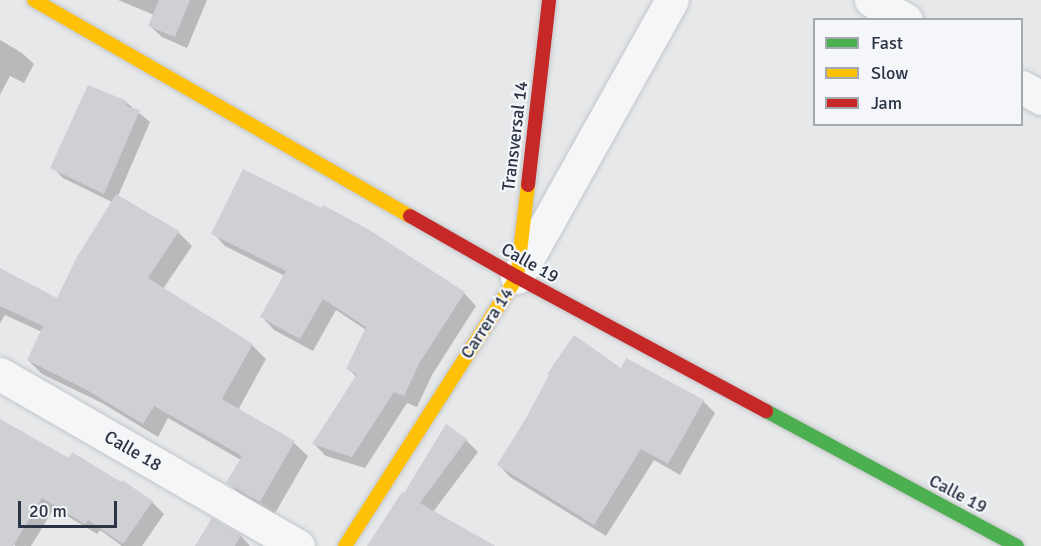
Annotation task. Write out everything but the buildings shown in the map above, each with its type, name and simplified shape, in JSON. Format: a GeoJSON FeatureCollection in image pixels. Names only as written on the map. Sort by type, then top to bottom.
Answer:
{"type":"FeatureCollection","features":[{"type":"Feature","properties":{"kind":"street","name":"Calle 19"},"geometry":{"type":"LineString","coordinates":[[33,0],[517,277],[1017,546]]}},
{"type":"Feature","properties":{"kind":"street","name":"Transversal 14"},"geometry":{"type":"LineString","coordinates":[[517,277],[549,0]]}},
{"type":"Feature","properties":{"kind":"street","name":"Carrera 14"},"geometry":{"type":"LineString","coordinates":[[345,546],[517,277],[672,0]]}},
{"type":"Feature","properties":{"kind":"street"},"geometry":{"type":"LineString","coordinates":[[871,0],[902,18]]}},
{"type":"Feature","properties":{"kind":"street"},"geometry":{"type":"LineString","coordinates":[[1023,88],[1041,98]]}},
{"type":"Feature","properties":{"kind":"street","name":"Calle 18"},"geometry":{"type":"LineString","coordinates":[[0,374],[298,546]]}},
{"type":"Feature","properties":{"kind":"traffic: fast"},"geometry":{"type":"LineString","coordinates":[[766,411],[1017,546]]}},
{"type":"Feature","properties":{"kind":"traffic: slow"},"geometry":{"type":"LineString","coordinates":[[34,0],[410,216]]}},
{"type":"Feature","properties":{"kind":"traffic: slow"},"geometry":{"type":"LineString","coordinates":[[345,546],[517,277],[528,185]]}},
{"type":"Feature","properties":{"kind":"traffic: jam"},"geometry":{"type":"LineString","coordinates":[[528,185],[549,0]]}},
{"type":"Feature","properties":{"kind":"traffic: jam"},"geometry":{"type":"LineString","coordinates":[[410,216],[517,277],[766,411]]}}]}
